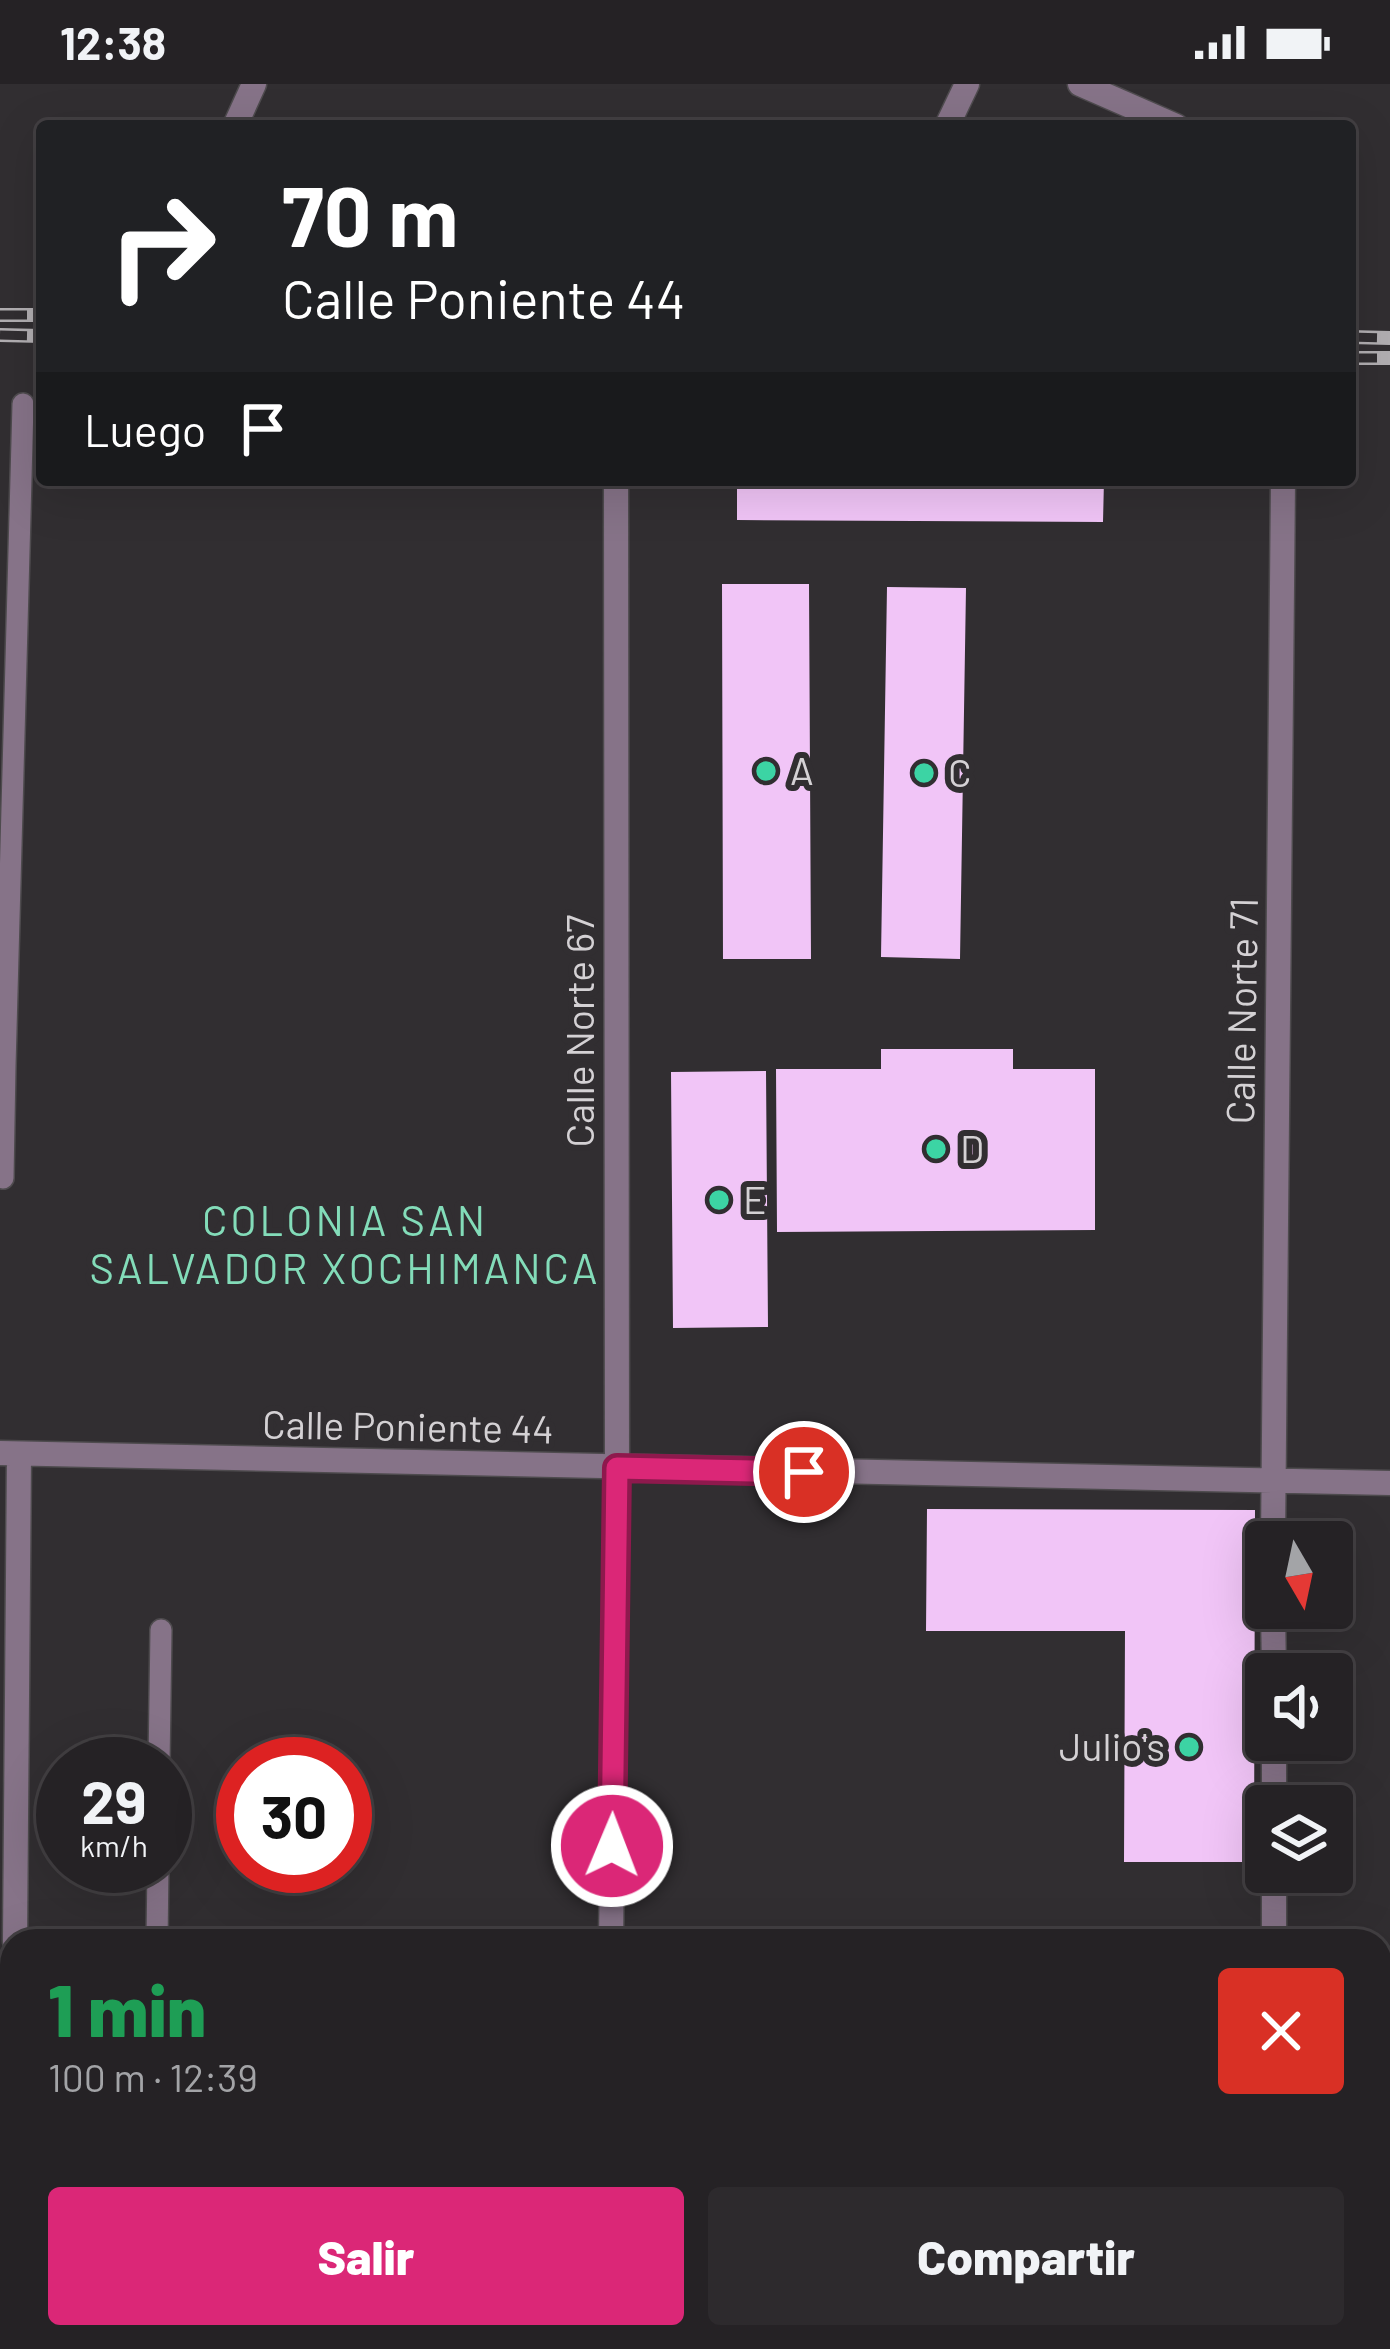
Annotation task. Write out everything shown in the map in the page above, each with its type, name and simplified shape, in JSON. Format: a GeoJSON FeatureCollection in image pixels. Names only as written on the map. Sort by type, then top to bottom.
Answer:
{"type":"FeatureCollection","features":[{"type":"Feature","properties":{"kind":"street"},"geometry":{"type":"LineString","coordinates":[[238,120],[254,84]]}},
{"type":"Feature","properties":{"kind":"street"},"geometry":{"type":"LineString","coordinates":[[949,120],[967,84]]}},
{"type":"Feature","properties":{"kind":"street"},"geometry":{"type":"LineString","coordinates":[[1080,84],[1162,120]]}},
{"type":"Feature","properties":{"kind":"street","name":"Calle Norte 67"},"geometry":{"type":"LineString","coordinates":[[611,1929],[617,1468],[616,486]]}},
{"type":"Feature","properties":{"kind":"street","name":"Calle Norte 71"},"geometry":{"type":"LineString","coordinates":[[1273,1521],[1283,486]]}},
{"type":"Feature","properties":{"kind":"street"},"geometry":{"type":"LineString","coordinates":[[9,1454],[8,1893],[13,1929]]}},
{"type":"Feature","properties":{"kind":"street","name":"Calle Poniente 44"},"geometry":{"type":"LineString","coordinates":[[9,1454],[1390,1483]]}},
{"type":"Feature","properties":{"kind":"street"},"geometry":{"type":"LineString","coordinates":[[1274,1893],[1274,1929]]}},
{"type":"Feature","properties":{"kind":"lane"},"geometry":{"type":"LineString","coordinates":[[3,1178],[23,404]]}},
{"type":"Feature","properties":{"kind":"lane"},"geometry":{"type":"LineString","coordinates":[[159,1737],[161,1630]]}},
{"type":"Feature","properties":{"kind":"lane"},"geometry":{"type":"LineString","coordinates":[[157,1929],[158,1893]]}},
{"type":"Feature","properties":{"kind":"building"},"geometry":{"type":"Polygon","coordinates":[[[737,486],[1104,486],[1103,522],[737,520],[737,486]]]}},
{"type":"Feature","properties":{"kind":"building","name":"A"},"geometry":{"type":"Polygon","coordinates":[[[722,584],[809,584],[811,959],[723,959],[722,584]]]}},
{"type":"Feature","properties":{"kind":"building","name":"C"},"geometry":{"type":"Polygon","coordinates":[[[887,587],[966,588],[960,959],[881,957],[887,587]]]}},
{"type":"Feature","properties":{"kind":"building","name":"D"},"geometry":{"type":"Polygon","coordinates":[[[881,1049],[1013,1049],[1013,1069],[1095,1069],[1095,1230],[777,1232],[776,1069],[881,1069],[881,1049]]]}},
{"type":"Feature","properties":{"kind":"building","name":"E"},"geometry":{"type":"Polygon","coordinates":[[[766,1071],[768,1327],[673,1328],[671,1072],[766,1071]]]}},
{"type":"Feature","properties":{"kind":"building","name":"Julio's"},"geometry":{"type":"Polygon","coordinates":[[[927,1509],[1255,1510],[1255,1521],[1245,1521],[1245,1629],[1255,1629],[1255,1653],[1245,1653],[1245,1761],[1254,1761],[1254,1785],[1245,1785],[1245,1862],[1124,1862],[1125,1631],[926,1631],[927,1509]]]}},
{"type":"Feature","properties":{"kind":"railway"},"geometry":{"type":"LineString","coordinates":[[0,315],[36,315]]}},
{"type":"Feature","properties":{"kind":"railway"},"geometry":{"type":"LineString","coordinates":[[0,335],[36,336]]}},
{"type":"Feature","properties":{"kind":"railway"},"geometry":{"type":"LineString","coordinates":[[1356,337],[1390,338]]}},
{"type":"Feature","properties":{"kind":"railway"},"geometry":{"type":"LineString","coordinates":[[1356,358],[1390,358]]}},
{"type":"Feature","properties":{"kind":"place","name":"A"},"geometry":{"type":"Point","coordinates":[766,771]}},
{"type":"Feature","properties":{"kind":"place","name":"C"},"geometry":{"type":"Point","coordinates":[924,773]}},
{"type":"Feature","properties":{"kind":"place","name":"D"},"geometry":{"type":"Point","coordinates":[936,1149]}},
{"type":"Feature","properties":{"kind":"place","name":"E"},"geometry":{"type":"Point","coordinates":[719,1200]}},
{"type":"Feature","properties":{"kind":"place","name":"Julio's"},"geometry":{"type":"Point","coordinates":[1189,1747]}},
{"type":"Feature","properties":{"kind":"district","name":"COLONIA SAN SALVADOR XOCHIMANCA"},"geometry":{"type":"Point","coordinates":[345,1245]}},
{"type":"Feature","properties":{"kind":"route"},"geometry":{"type":"LineString","coordinates":[[612,1846],[617,1468],[804,1472]]}}]}
